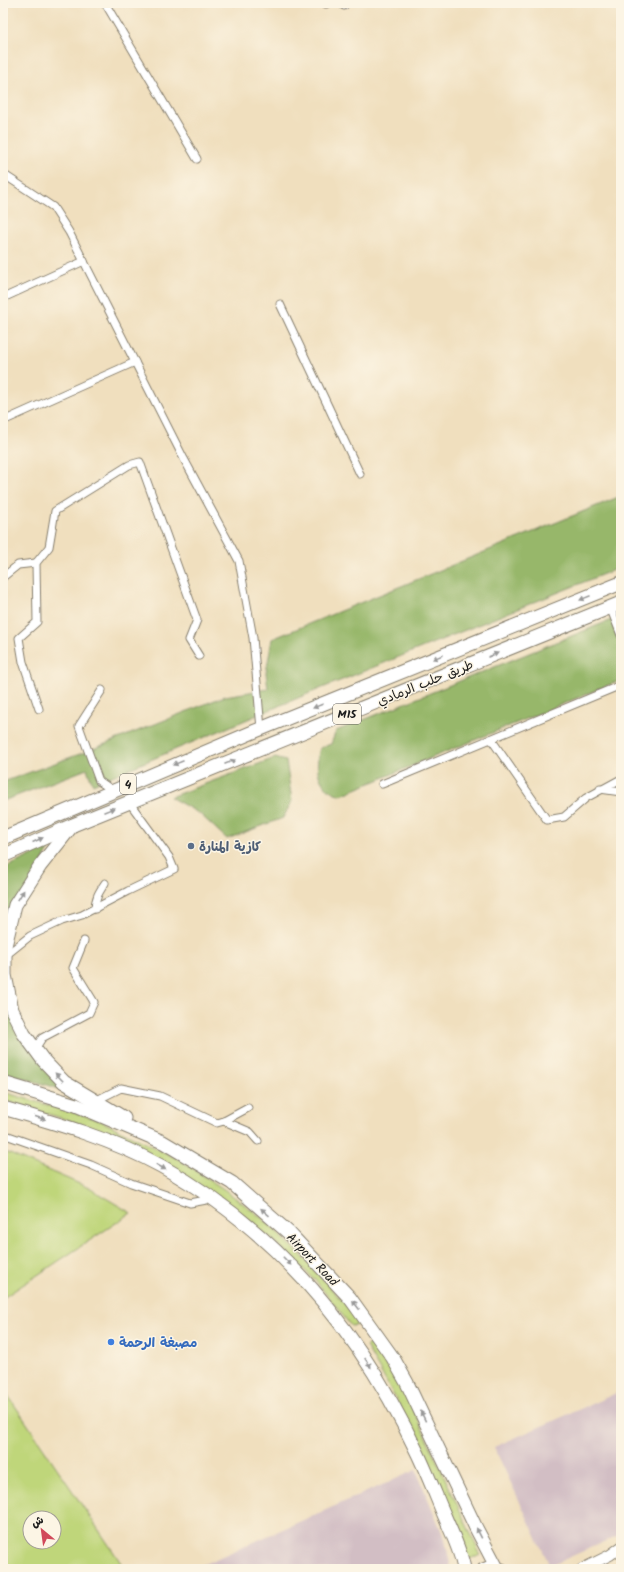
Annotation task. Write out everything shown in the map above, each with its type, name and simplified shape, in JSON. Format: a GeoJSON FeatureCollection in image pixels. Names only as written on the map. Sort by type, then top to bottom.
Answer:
{"type":"FeatureCollection","features":[{"type":"Feature","properties":{"kind":"highway","name":"طريق حلب الرمادي"},"geometry":{"type":"LineString","coordinates":[[257,730],[621,583]]}},
{"type":"Feature","properties":{"kind":"highway","name":"طريق حلب الرمادي"},"geometry":{"type":"LineString","coordinates":[[3,856],[129,802],[616,605]]}},
{"type":"Feature","properties":{"kind":"highway","name":"4"},"geometry":{"type":"LineString","coordinates":[[3,836],[257,730]]}},
{"type":"Feature","properties":{"kind":"highway"},"geometry":{"type":"LineString","coordinates":[[73,825],[40,866],[15,905],[5,946],[5,975],[12,1010],[24,1034],[43,1060],[64,1082],[163,1142]]}},
{"type":"Feature","properties":{"kind":"highway","name":"Airport Road"},"geometry":{"type":"LineString","coordinates":[[3,1083],[76,1105],[163,1142],[232,1183],[289,1233],[350,1298],[371,1326],[407,1382],[476,1528],[500,1568]]}},
{"type":"Feature","properties":{"kind":"highway","name":"Airport Road"},"geometry":{"type":"LineString","coordinates":[[3,1108],[55,1122],[99,1139],[160,1166],[212,1199],[282,1257],[320,1297],[352,1339],[379,1379],[404,1424],[452,1533],[464,1569]]}},
{"type":"Feature","properties":{"kind":"highway"},"geometry":{"type":"LineString","coordinates":[[3,1113],[22,1113]]}},
{"type":"Feature","properties":{"kind":"highway"},"geometry":{"type":"LineString","coordinates":[[352,1339],[371,1326]]}},
{"type":"Feature","properties":{"kind":"main road"},"geometry":{"type":"LineString","coordinates":[[582,1569],[621,1548]]}},
{"type":"Feature","properties":{"kind":"main road"},"geometry":{"type":"LineString","coordinates":[[610,1555],[621,1559]]}},
{"type":"Feature","properties":{"kind":"main road"},"geometry":{"type":"LineString","coordinates":[[483,1569],[500,1568]]}},
{"type":"Feature","properties":{"kind":"street"},"geometry":{"type":"LineString","coordinates":[[105,3],[197,159]]}},
{"type":"Feature","properties":{"kind":"street"},"geometry":{"type":"LineString","coordinates":[[3,174],[53,207],[69,232],[239,561],[253,638],[257,730]]}},
{"type":"Feature","properties":{"kind":"street"},"geometry":{"type":"LineString","coordinates":[[3,298],[84,261]]}},
{"type":"Feature","properties":{"kind":"street"},"geometry":{"type":"LineString","coordinates":[[280,304],[360,474]]}},
{"type":"Feature","properties":{"kind":"street"},"geometry":{"type":"LineString","coordinates":[[3,421],[135,362]]}},
{"type":"Feature","properties":{"kind":"street"},"geometry":{"type":"LineString","coordinates":[[39,709],[23,662],[19,638],[37,622],[36,563],[49,546],[55,511],[129,465],[140,462],[197,620],[189,640],[199,656]]}},
{"type":"Feature","properties":{"kind":"street"},"geometry":{"type":"LineString","coordinates":[[3,577],[18,565],[36,563]]}},
{"type":"Feature","properties":{"kind":"street"},"geometry":{"type":"LineString","coordinates":[[616,605],[621,635]]}},
{"type":"Feature","properties":{"kind":"street"},"geometry":{"type":"LineString","coordinates":[[382,784],[621,685]]}},
{"type":"Feature","properties":{"kind":"street"},"geometry":{"type":"LineString","coordinates":[[102,690],[79,726],[99,781],[112,790]]}},
{"type":"Feature","properties":{"kind":"street"},"geometry":{"type":"LineString","coordinates":[[491,739],[547,820],[564,817],[586,798],[621,779]]}},
{"type":"Feature","properties":{"kind":"street"},"geometry":{"type":"LineString","coordinates":[[600,790],[621,792]]}},
{"type":"Feature","properties":{"kind":"street"},"geometry":{"type":"LineString","coordinates":[[5,956],[30,936],[94,909],[174,869],[169,857],[129,802]]}},
{"type":"Feature","properties":{"kind":"street"},"geometry":{"type":"LineString","coordinates":[[94,909],[98,892],[105,883]]}},
{"type":"Feature","properties":{"kind":"street"},"geometry":{"type":"LineString","coordinates":[[35,1049],[42,1038],[89,1013],[94,1002],[73,968],[84,941]]}},
{"type":"Feature","properties":{"kind":"street"},"geometry":{"type":"LineString","coordinates":[[95,1101],[121,1088],[160,1096],[217,1123],[224,1121],[248,1108]]}},
{"type":"Feature","properties":{"kind":"street"},"geometry":{"type":"LineString","coordinates":[[224,1121],[250,1132],[258,1141]]}},
{"type":"Feature","properties":{"kind":"street"},"geometry":{"type":"LineString","coordinates":[[3,1134],[91,1165],[131,1183],[190,1203],[212,1199]]}},
{"type":"Feature","properties":{"kind":"shaded area"},"geometry":{"type":"Polygon","coordinates":[[[621,1391],[621,1534],[550,1566],[494,1447],[621,1391]]]}},
{"type":"Feature","properties":{"kind":"shaded area"},"geometry":{"type":"Polygon","coordinates":[[[416,1470],[445,1540],[451,1569],[193,1569],[416,1470]]]}},
{"type":"Feature","properties":{"kind":"green space"},"geometry":{"type":"Polygon","coordinates":[[[621,496],[621,567],[310,693],[93,784],[87,769],[3,801],[3,782],[88,751],[225,696],[268,689],[266,673],[272,639],[621,496]]]}},
{"type":"Feature","properties":{"kind":"green space"},"geometry":{"type":"Polygon","coordinates":[[[611,620],[621,646],[621,680],[341,795],[327,788],[323,783],[318,771],[318,756],[320,748],[331,744],[336,731],[611,620]]]}},
{"type":"Feature","properties":{"kind":"green space"},"geometry":{"type":"Polygon","coordinates":[[[275,758],[286,761],[292,801],[283,818],[227,839],[200,814],[170,797],[275,758]]]}},
{"type":"Feature","properties":{"kind":"green space"},"geometry":{"type":"Polygon","coordinates":[[[51,846],[3,933],[3,869],[51,846]]]}},
{"type":"Feature","properties":{"kind":"green space"},"geometry":{"type":"Polygon","coordinates":[[[3,988],[6,1004],[70,1092],[3,1072],[3,988]]]}},
{"type":"Feature","properties":{"kind":"green space"},"geometry":{"type":"Polygon","coordinates":[[[3,1092],[99,1120],[180,1160],[225,1190],[262,1218],[302,1256],[360,1321],[358,1325],[351,1326],[315,1280],[272,1239],[130,1145],[71,1121],[3,1100],[3,1092]]]}},
{"type":"Feature","properties":{"kind":"green space"},"geometry":{"type":"Polygon","coordinates":[[[3,1151],[89,1188],[131,1213],[3,1298],[3,1151]]]}},
{"type":"Feature","properties":{"kind":"green space"},"geometry":{"type":"Polygon","coordinates":[[[374,1341],[398,1380],[415,1413],[480,1554],[468,1560],[458,1532],[422,1450],[366,1346],[374,1341]]]}},
{"type":"Feature","properties":{"kind":"green space"},"geometry":{"type":"Polygon","coordinates":[[[3,1388],[125,1569],[3,1569],[3,1388]]]}},
{"type":"Feature","properties":{"kind":"place","name":"كازية المنارة"},"geometry":{"type":"Point","coordinates":[191,846]}},
{"type":"Feature","properties":{"kind":"place","name":"مصبغة الرحمة"},"geometry":{"type":"Point","coordinates":[111,1342]}}]}
